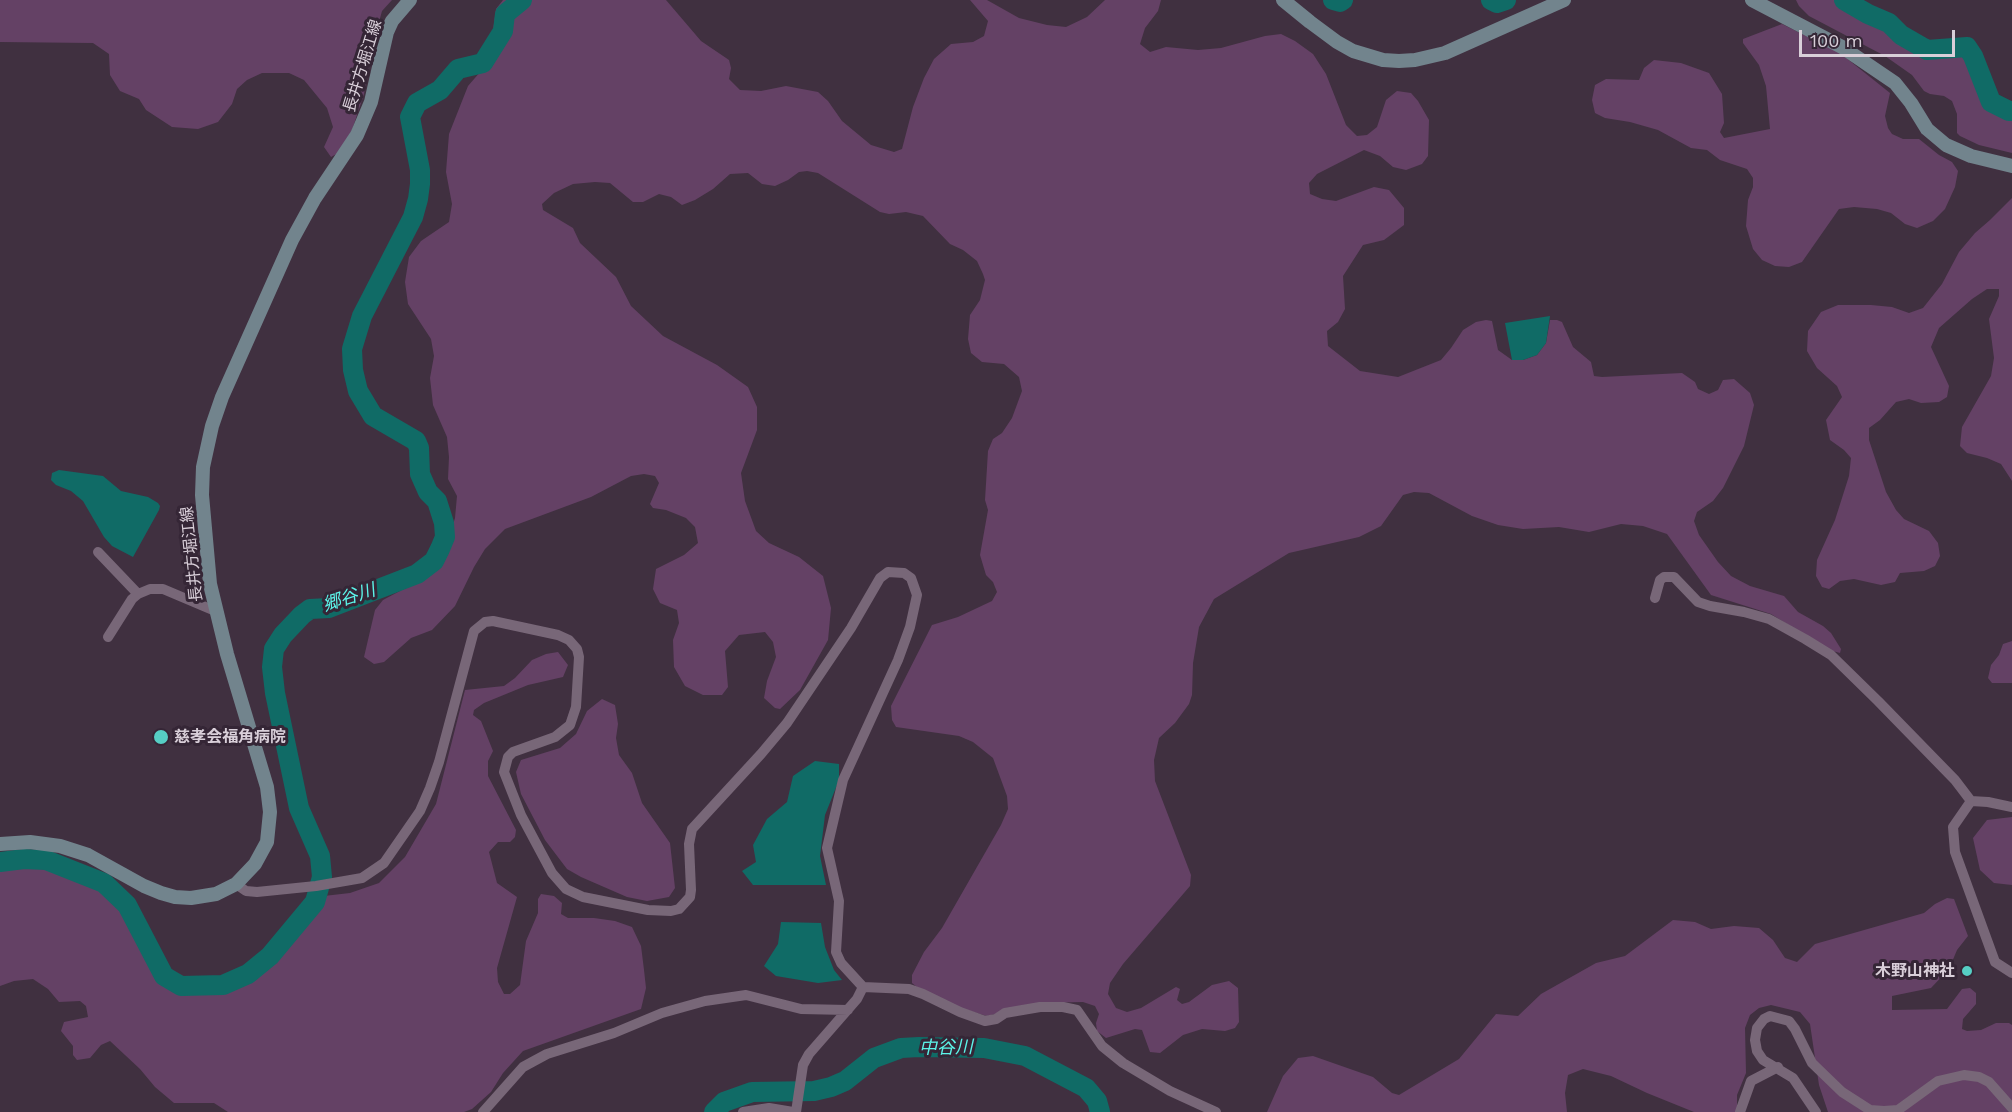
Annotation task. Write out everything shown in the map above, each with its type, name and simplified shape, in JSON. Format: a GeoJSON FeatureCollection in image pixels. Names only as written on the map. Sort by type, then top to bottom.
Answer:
{"type":"FeatureCollection","features":[{"type":"Feature","properties":{"kind":"main road","name":"長井方堀江線"},"geometry":{"type":"LineString","coordinates":[[0,844],[30,842],[60,846],[88,855],[144,886],[175,897],[204,897],[236,884],[255,864],[267,842],[270,826],[270,799],[215,611],[207,561],[202,495],[203,467],[212,426],[222,397],[292,240],[315,198],[357,135],[371,102],[387,32],[392,21],[410,0]]}},
{"type":"Feature","properties":{"kind":"main road"},"geometry":{"type":"LineString","coordinates":[[1283,0],[1310,22],[1353,51],[1383,60],[1399,61],[1445,53],[1564,0]]}},
{"type":"Feature","properties":{"kind":"main road"},"geometry":{"type":"LineString","coordinates":[[1752,0],[1842,47],[1895,84],[1911,103],[1926,129],[1946,145],[1971,156],[2012,166]]}},
{"type":"Feature","properties":{"kind":"street"},"geometry":{"type":"LineString","coordinates":[[98,552],[138,594]]}},
{"type":"Feature","properties":{"kind":"street"},"geometry":{"type":"LineString","coordinates":[[236,884],[246,891],[257,892],[316,886],[362,878],[378,869],[392,854],[420,811],[440,762],[474,631],[485,622],[493,621],[558,635],[569,640],[577,649],[579,657],[576,707],[570,725],[555,737],[513,752],[508,757],[504,772],[521,814],[552,873],[566,889],[583,897],[648,910],[679,909],[690,897],[689,844],[692,829],[787,723],[851,628],[873,586],[888,572],[904,573],[911,578],[917,595],[910,627],[898,660],[843,780],[827,848],[839,901],[836,952],[841,963],[863,987],[909,989],[985,1021],[996,1019],[1005,1013],[1040,1007],[1063,1007],[1077,1011],[1102,1046],[1123,1063],[1170,1091],[1216,1112]]}},
{"type":"Feature","properties":{"kind":"street"},"geometry":{"type":"LineString","coordinates":[[1655,598],[1660,580],[1664,577],[1674,577],[1698,602],[1769,619],[1805,639],[1831,655],[1955,780],[1971,801],[2012,807]]}},
{"type":"Feature","properties":{"kind":"street"},"geometry":{"type":"LineString","coordinates":[[108,637],[132,599],[150,589],[163,589],[215,611]]}},
{"type":"Feature","properties":{"kind":"street"},"geometry":{"type":"LineString","coordinates":[[1971,801],[1953,827],[1955,852],[1995,962],[2012,973]]}},
{"type":"Feature","properties":{"kind":"street"},"geometry":{"type":"LineString","coordinates":[[743,1112],[769,1108],[796,1108],[799,1081],[803,1065],[809,1054],[857,999],[863,987]]}},
{"type":"Feature","properties":{"kind":"street"},"geometry":{"type":"LineString","coordinates":[[483,1112],[523,1067],[547,1054],[614,1033],[662,1013],[705,1001],[746,995],[801,1009],[848,1010]]}},
{"type":"Feature","properties":{"kind":"street"},"geometry":{"type":"LineString","coordinates":[[1816,1112],[1792,1078],[1763,1059],[1757,1051],[1755,1040],[1758,1028],[1764,1019],[1770,1016],[1788,1021],[1796,1029],[1812,1063],[1842,1092],[1870,1110],[1884,1112],[1898,1110],[1938,1081],[1964,1076],[1979,1077],[1989,1082],[2012,1108]]}},
{"type":"Feature","properties":{"kind":"street"},"geometry":{"type":"LineString","coordinates":[[1740,1112],[1751,1081],[1778,1067]]}},
{"type":"Feature","properties":{"kind":"shaded area"},"geometry":{"type":"Polygon","coordinates":[[[0,0],[392,0],[382,11],[371,51],[364,94],[352,130],[340,152],[331,157],[324,147],[333,127],[327,108],[304,80],[289,73],[262,73],[247,80],[237,89],[232,104],[218,122],[198,129],[172,127],[146,110],[139,99],[120,91],[110,75],[109,54],[93,43],[0,42],[0,0]]]}},
{"type":"Feature","properties":{"kind":"shaded area"},"geometry":{"type":"Polygon","coordinates":[[[503,0],[666,0],[701,41],[729,60],[731,68],[729,79],[740,90],[761,91],[786,86],[818,92],[828,101],[842,121],[871,145],[894,152],[902,149],[913,107],[934,59],[951,44],[973,42],[984,36],[988,21],[970,0],[987,0],[1019,18],[1066,27],[1087,17],[1105,0],[1161,0],[1158,11],[1145,28],[1140,44],[1150,52],[1166,47],[1198,50],[1221,48],[1281,34],[1313,54],[1326,74],[1346,125],[1357,136],[1367,135],[1377,127],[1386,100],[1397,91],[1411,93],[1429,120],[1428,156],[1422,164],[1406,170],[1393,167],[1380,156],[1364,150],[1317,174],[1309,183],[1310,194],[1336,201],[1374,187],[1389,190],[1404,208],[1404,225],[1384,240],[1363,245],[1343,276],[1345,309],[1338,322],[1327,331],[1328,346],[1360,371],[1398,377],[1441,360],[1463,330],[1476,322],[1486,320],[1492,321],[1498,350],[1512,360],[1523,360],[1537,355],[1546,343],[1550,320],[1557,320],[1562,322],[1573,347],[1591,362],[1594,376],[1682,373],[1695,382],[1698,389],[1709,394],[1718,390],[1723,380],[1734,379],[1750,393],[1754,405],[1744,446],[1723,488],[1713,501],[1697,512],[1694,521],[1699,535],[1731,576],[1750,586],[1784,596],[1798,612],[1831,633],[1841,649],[1840,653],[1829,650],[1771,614],[1711,595],[1667,534],[1643,526],[1621,524],[1589,532],[1559,527],[1523,529],[1498,525],[1472,516],[1429,493],[1414,492],[1403,495],[1381,526],[1359,537],[1289,553],[1214,599],[1199,627],[1193,663],[1192,695],[1189,704],[1175,723],[1159,738],[1154,760],[1155,781],[1191,875],[1190,886],[1123,964],[1110,983],[1108,994],[1116,1008],[1127,1012],[1141,1008],[1176,987],[1180,989],[1177,1000],[1182,1004],[1189,1002],[1212,985],[1229,981],[1238,988],[1239,1022],[1235,1028],[1225,1031],[1202,1029],[1183,1035],[1160,1053],[1150,1052],[1142,1030],[1135,1029],[1106,1038],[1097,1031],[1096,1023],[1099,1014],[1095,1006],[1083,1002],[1039,1003],[987,1016],[963,1009],[918,988],[912,983],[912,975],[924,952],[942,928],[1001,825],[1008,809],[1007,796],[993,758],[973,742],[959,736],[896,727],[892,720],[891,706],[932,625],[958,617],[992,601],[997,592],[993,582],[986,575],[980,555],[988,510],[985,500],[988,451],[993,439],[1002,433],[1012,418],[1022,391],[1019,377],[1004,364],[982,362],[971,353],[968,339],[970,315],[980,300],[985,280],[983,274],[977,261],[963,250],[950,244],[923,216],[906,212],[889,214],[880,212],[818,173],[807,171],[799,172],[775,186],[762,184],[748,173],[730,174],[713,189],[682,205],[671,197],[659,194],[643,202],[633,202],[610,183],[595,182],[573,184],[554,193],[542,204],[543,210],[573,228],[580,243],[616,277],[631,306],[663,336],[717,365],[748,387],[757,407],[757,430],[741,473],[745,501],[756,531],[769,543],[799,557],[823,576],[831,608],[828,640],[800,690],[780,709],[775,708],[764,698],[767,681],[776,657],[773,642],[765,632],[739,635],[725,651],[728,687],[722,695],[703,695],[685,686],[674,667],[673,640],[679,623],[677,610],[660,603],[653,589],[656,569],[684,555],[698,543],[695,527],[686,518],[666,510],[653,508],[650,504],[659,483],[655,476],[644,474],[631,476],[591,497],[505,529],[485,549],[455,606],[432,630],[411,638],[384,662],[374,664],[364,657],[375,610],[383,600],[430,575],[441,564],[455,518],[457,496],[448,479],[447,437],[433,405],[430,378],[434,356],[431,339],[408,304],[405,282],[409,257],[421,241],[449,222],[452,204],[446,172],[449,134],[468,86],[481,71],[493,30],[496,9],[503,0]]]}},
{"type":"Feature","properties":{"kind":"shaded area"},"geometry":{"type":"Polygon","coordinates":[[[1796,0],[1839,0],[1888,25],[1900,37],[1926,52],[1966,50],[1971,57],[1989,103],[2012,114],[2012,153],[1979,145],[1960,136],[1957,133],[1957,114],[1952,101],[1944,96],[1924,91],[1912,75],[1885,56],[1809,16],[1796,0]]]}},
{"type":"Feature","properties":{"kind":"shaded area"},"geometry":{"type":"Polygon","coordinates":[[[1782,24],[1840,53],[1890,93],[1885,116],[1892,134],[1903,139],[1919,139],[1952,162],[1958,171],[1955,187],[1945,209],[1933,221],[1917,228],[1905,224],[1891,213],[1877,209],[1854,207],[1839,209],[1802,262],[1789,267],[1775,266],[1762,260],[1753,249],[1746,226],[1748,200],[1753,187],[1753,178],[1747,169],[1720,160],[1707,150],[1691,148],[1658,130],[1605,118],[1595,113],[1592,100],[1595,85],[1606,79],[1639,80],[1644,68],[1654,60],[1681,63],[1709,73],[1722,94],[1724,123],[1720,132],[1724,138],[1770,129],[1766,86],[1759,65],[1743,43],[1743,39],[1782,24]]]}},
{"type":"Feature","properties":{"kind":"shaded area"},"geometry":{"type":"Polygon","coordinates":[[[2012,198],[2012,481],[2001,464],[1967,453],[1960,446],[1962,427],[1991,376],[1994,358],[1989,319],[1999,296],[1999,289],[1987,289],[1939,328],[1931,347],[1949,386],[1947,397],[1939,402],[1921,403],[1909,399],[1896,402],[1880,420],[1869,428],[1869,440],[1886,492],[1896,510],[1904,519],[1929,531],[1938,543],[1940,556],[1935,566],[1924,571],[1900,573],[1895,582],[1881,585],[1854,579],[1840,581],[1829,589],[1822,587],[1816,576],[1817,560],[1835,520],[1849,476],[1851,458],[1830,440],[1826,420],[1842,397],[1837,386],[1817,368],[1807,351],[1808,331],[1821,312],[1838,305],[1892,307],[1909,313],[1923,308],[1942,284],[1959,252],[1975,233],[2012,198]]]}},
{"type":"Feature","properties":{"kind":"shaded area"},"geometry":{"type":"Polygon","coordinates":[[[1550,316],[1546,343],[1537,355],[1523,360],[1512,360],[1505,323],[1550,316]]]}},
{"type":"Feature","properties":{"kind":"shaded area"},"geometry":{"type":"Polygon","coordinates":[[[59,470],[103,476],[121,491],[148,497],[158,503],[159,510],[133,557],[112,546],[104,537],[83,501],[51,480],[52,473],[59,470]]]}},
{"type":"Feature","properties":{"kind":"shaded area"},"geometry":{"type":"Polygon","coordinates":[[[2012,641],[2012,683],[1992,683],[1988,678],[1991,665],[1999,655],[2003,644],[2012,641]]]}},
{"type":"Feature","properties":{"kind":"shaded area"},"geometry":{"type":"Polygon","coordinates":[[[558,652],[568,665],[563,677],[528,685],[484,703],[474,710],[473,715],[481,721],[493,751],[488,761],[488,776],[516,830],[515,837],[510,842],[498,842],[489,852],[497,883],[517,897],[497,968],[498,982],[504,994],[510,994],[520,985],[526,941],[538,913],[538,899],[541,894],[554,896],[562,903],[561,914],[568,918],[594,918],[615,921],[632,927],[641,946],[646,988],[641,1009],[523,1051],[503,1073],[491,1092],[472,1109],[464,1112],[228,1112],[214,1103],[174,1103],[110,1041],[101,1045],[90,1058],[77,1060],[73,1055],[73,1046],[61,1031],[64,1022],[88,1017],[86,1006],[80,1001],[59,1002],[48,989],[33,979],[14,981],[0,986],[0,861],[28,857],[63,861],[103,877],[130,898],[163,972],[180,983],[221,983],[265,956],[298,921],[315,897],[350,893],[379,883],[405,857],[436,804],[465,690],[504,686],[532,660],[558,652]]]}},
{"type":"Feature","properties":{"kind":"shaded area"},"geometry":{"type":"Polygon","coordinates":[[[602,699],[615,705],[619,755],[632,773],[642,803],[670,843],[675,888],[669,897],[647,901],[627,897],[567,869],[545,840],[521,794],[516,772],[521,760],[560,748],[576,734],[587,711],[602,699]]]}},
{"type":"Feature","properties":{"kind":"shaded area"},"geometry":{"type":"Polygon","coordinates":[[[815,761],[839,764],[839,780],[825,815],[820,856],[826,885],[753,885],[742,871],[756,862],[753,845],[767,819],[787,802],[793,776],[815,761]]]}},
{"type":"Feature","properties":{"kind":"shaded area"},"geometry":{"type":"Polygon","coordinates":[[[2012,817],[2012,885],[1994,883],[1980,870],[1973,838],[1987,820],[2012,817]]]}},
{"type":"Feature","properties":{"kind":"shaded area"},"geometry":{"type":"Polygon","coordinates":[[[1947,898],[1954,899],[1968,936],[1957,950],[1949,969],[1931,988],[1892,996],[1892,1010],[1947,1009],[1962,989],[1970,988],[1976,993],[1976,1004],[1963,1019],[1962,1029],[1981,1030],[1996,1023],[2012,1025],[2012,1112],[1828,1112],[1819,1085],[1810,1024],[1800,1012],[1771,1005],[1759,1008],[1750,1015],[1745,1028],[1746,1073],[1737,1095],[1737,1112],[1694,1112],[1611,1076],[1583,1069],[1568,1075],[1565,1093],[1567,1112],[1267,1112],[1283,1076],[1298,1058],[1313,1056],[1373,1077],[1392,1093],[1399,1095],[1459,1059],[1496,1014],[1518,1016],[1541,994],[1596,963],[1625,956],[1673,920],[1695,922],[1711,929],[1734,926],[1759,928],[1773,940],[1785,958],[1797,962],[1815,944],[1924,913],[1947,898]]]}},
{"type":"Feature","properties":{"kind":"shaded area"},"geometry":{"type":"Polygon","coordinates":[[[781,922],[821,923],[825,947],[834,970],[842,980],[818,983],[776,976],[764,966],[778,944],[781,922]]]}},
{"type":"Feature","properties":{"kind":"waterway","name":"郷谷川"},"geometry":{"type":"LineString","coordinates":[[0,862],[24,859],[46,860],[104,883],[127,905],[164,976],[181,986],[223,985],[248,974],[270,956],[315,902],[322,877],[320,856],[299,808],[275,693],[272,667],[274,649],[283,635],[310,609],[329,608],[417,574],[434,561],[445,537],[444,523],[437,501],[428,492],[420,474],[419,448],[416,441],[373,416],[358,391],[353,370],[352,349],[362,316],[413,217],[418,199],[420,170],[410,117],[417,103],[440,90],[458,69],[483,63],[503,31],[505,14],[522,0]]}},
{"type":"Feature","properties":{"kind":"waterway","name":"郷谷川"},"geometry":{"type":"LineString","coordinates":[[1333,0],[1340,2],[1343,0]]}},
{"type":"Feature","properties":{"kind":"waterway","name":"郷谷川"},"geometry":{"type":"LineString","coordinates":[[1491,0],[1497,3],[1506,0]]}},
{"type":"Feature","properties":{"kind":"waterway","name":"郷谷川"},"geometry":{"type":"LineString","coordinates":[[1844,0],[1889,23],[1901,35],[1927,50],[1967,47],[1973,56],[1991,102],[2012,111]]}},
{"type":"Feature","properties":{"kind":"waterway","name":"中谷川"},"geometry":{"type":"LineString","coordinates":[[714,1112],[724,1102],[752,1092],[814,1091],[831,1087],[845,1081],[874,1058],[901,1048],[919,1047],[984,1048],[1025,1056],[1086,1088],[1097,1101],[1100,1112]]}},
{"type":"Feature","properties":{"kind":"place","name":"慈孝会福角病院"},"geometry":{"type":"Point","coordinates":[161,737]}},
{"type":"Feature","properties":{"kind":"place","name":"木野山神社"},"geometry":{"type":"Point","coordinates":[1967,971]}}]}
